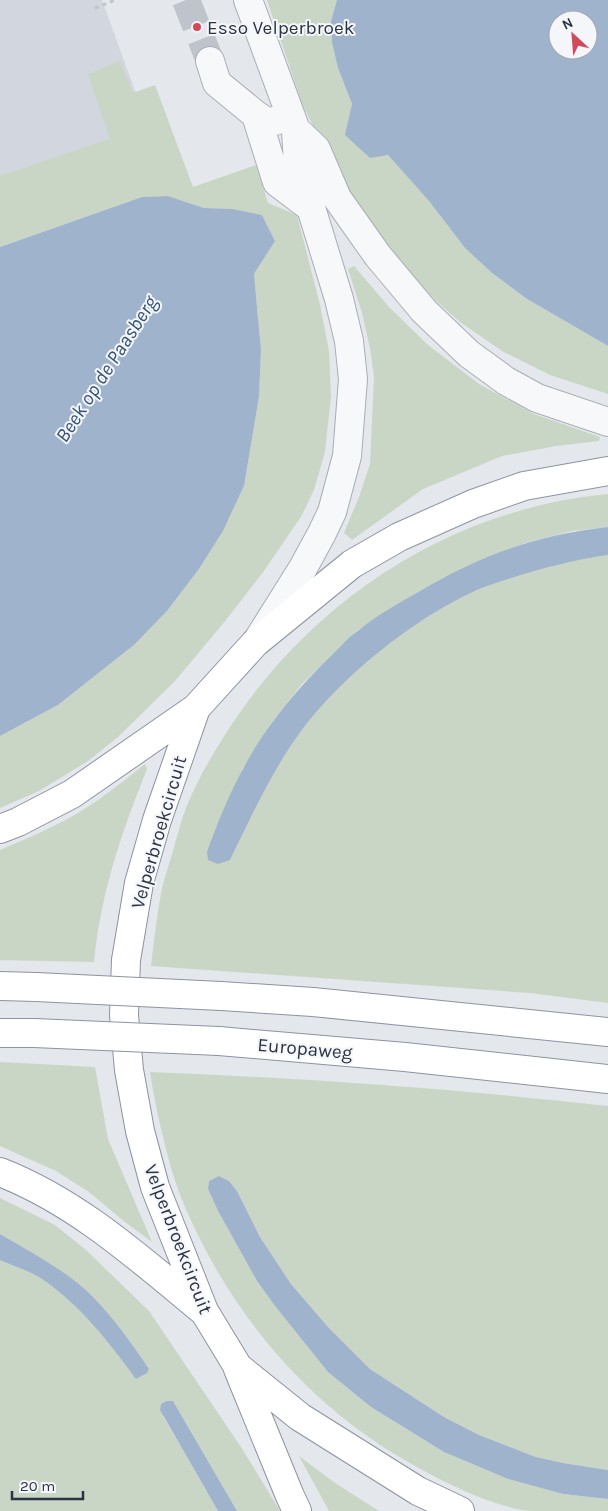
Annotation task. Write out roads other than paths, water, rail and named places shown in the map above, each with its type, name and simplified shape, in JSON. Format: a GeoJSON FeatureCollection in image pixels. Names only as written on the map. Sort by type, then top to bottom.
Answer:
{"type":"FeatureCollection","features":[{"type":"Feature","properties":{"kind":"highway","name":"Velperbroekcircuit"},"geometry":{"type":"LineString","coordinates":[[460,1511],[418,1491],[300,1416],[238,1367],[204,1311],[155,1187],[145,1150],[129,1070],[124,1015],[126,960],[139,883],[196,708],[255,643],[352,564],[399,537],[473,504],[524,486],[608,471]]}},
{"type":"Feature","properties":{"kind":"highway"},"geometry":{"type":"LineString","coordinates":[[0,829],[18,822],[72,794],[196,708]]}},
{"type":"Feature","properties":{"kind":"highway"},"geometry":{"type":"LineString","coordinates":[[0,986],[36,986],[323,1003],[608,1032]]}},
{"type":"Feature","properties":{"kind":"highway","name":"Europaweg"},"geometry":{"type":"LineString","coordinates":[[0,1033],[219,1041],[404,1057],[608,1079]]}},
{"type":"Feature","properties":{"kind":"highway"},"geometry":{"type":"LineString","coordinates":[[0,1172],[27,1182],[99,1227],[204,1311]]}},
{"type":"Feature","properties":{"kind":"highway"},"geometry":{"type":"LineString","coordinates":[[238,1367],[297,1511]]}},
{"type":"Feature","properties":{"kind":"street"},"geometry":{"type":"LineString","coordinates":[[248,0],[294,123],[298,165],[339,299],[349,341],[353,379],[347,456],[332,512],[302,568],[255,643]]}},
{"type":"Feature","properties":{"kind":"street"},"geometry":{"type":"LineString","coordinates":[[210,62],[217,83],[256,116],[268,123],[294,123],[316,149],[336,198],[378,256],[424,310],[469,354],[506,381],[537,398],[608,422]]}},
{"type":"Feature","properties":{"kind":"street"},"geometry":{"type":"LineString","coordinates":[[256,116],[277,182],[310,207]]}},
{"type":"Feature","properties":{"kind":"water"},"geometry":{"type":"Polygon","coordinates":[[[337,0],[608,0],[608,346],[527,299],[492,273],[465,248],[429,201],[388,155],[370,158],[345,135],[352,104],[338,68],[332,42],[331,21],[337,0]]]}},
{"type":"Feature","properties":{"kind":"water","name":"Beek op de Paasberg"},"geometry":{"type":"Polygon","coordinates":[[[168,196],[204,208],[233,209],[262,215],[275,241],[254,274],[261,350],[259,397],[244,486],[223,531],[199,569],[167,611],[134,645],[58,705],[0,736],[0,247],[142,197],[168,196]]]}},
{"type":"Feature","properties":{"kind":"water"},"geometry":{"type":"Polygon","coordinates":[[[608,527],[608,555],[582,559],[543,569],[480,589],[428,617],[356,671],[316,713],[289,749],[270,780],[230,860],[218,864],[208,860],[207,852],[220,818],[251,754],[278,714],[301,687],[352,635],[388,609],[443,578],[488,557],[510,548],[557,535],[608,527]]]}},
{"type":"Feature","properties":{"kind":"water"},"geometry":{"type":"Polygon","coordinates":[[[219,1176],[229,1181],[237,1191],[260,1237],[291,1284],[328,1327],[370,1369],[444,1417],[479,1435],[536,1457],[608,1470],[608,1499],[563,1494],[508,1479],[444,1452],[371,1407],[328,1372],[257,1281],[218,1211],[208,1189],[209,1181],[219,1176]]]}},
{"type":"Feature","properties":{"kind":"water"},"geometry":{"type":"Polygon","coordinates":[[[0,1234],[60,1270],[92,1296],[108,1313],[149,1369],[147,1373],[136,1379],[104,1338],[69,1300],[37,1276],[0,1260],[0,1234]]]}},
{"type":"Feature","properties":{"kind":"water"},"geometry":{"type":"Polygon","coordinates":[[[173,1401],[237,1511],[218,1511],[160,1410],[161,1404],[173,1401]]]}},
{"type":"Feature","properties":{"kind":"tunnel"},"geometry":{"type":"LineString","coordinates":[[186,0],[210,61]]}},
{"type":"Feature","properties":{"kind":"place","name":"Esso Velperbroek"},"geometry":{"type":"Point","coordinates":[197,27]}}]}
